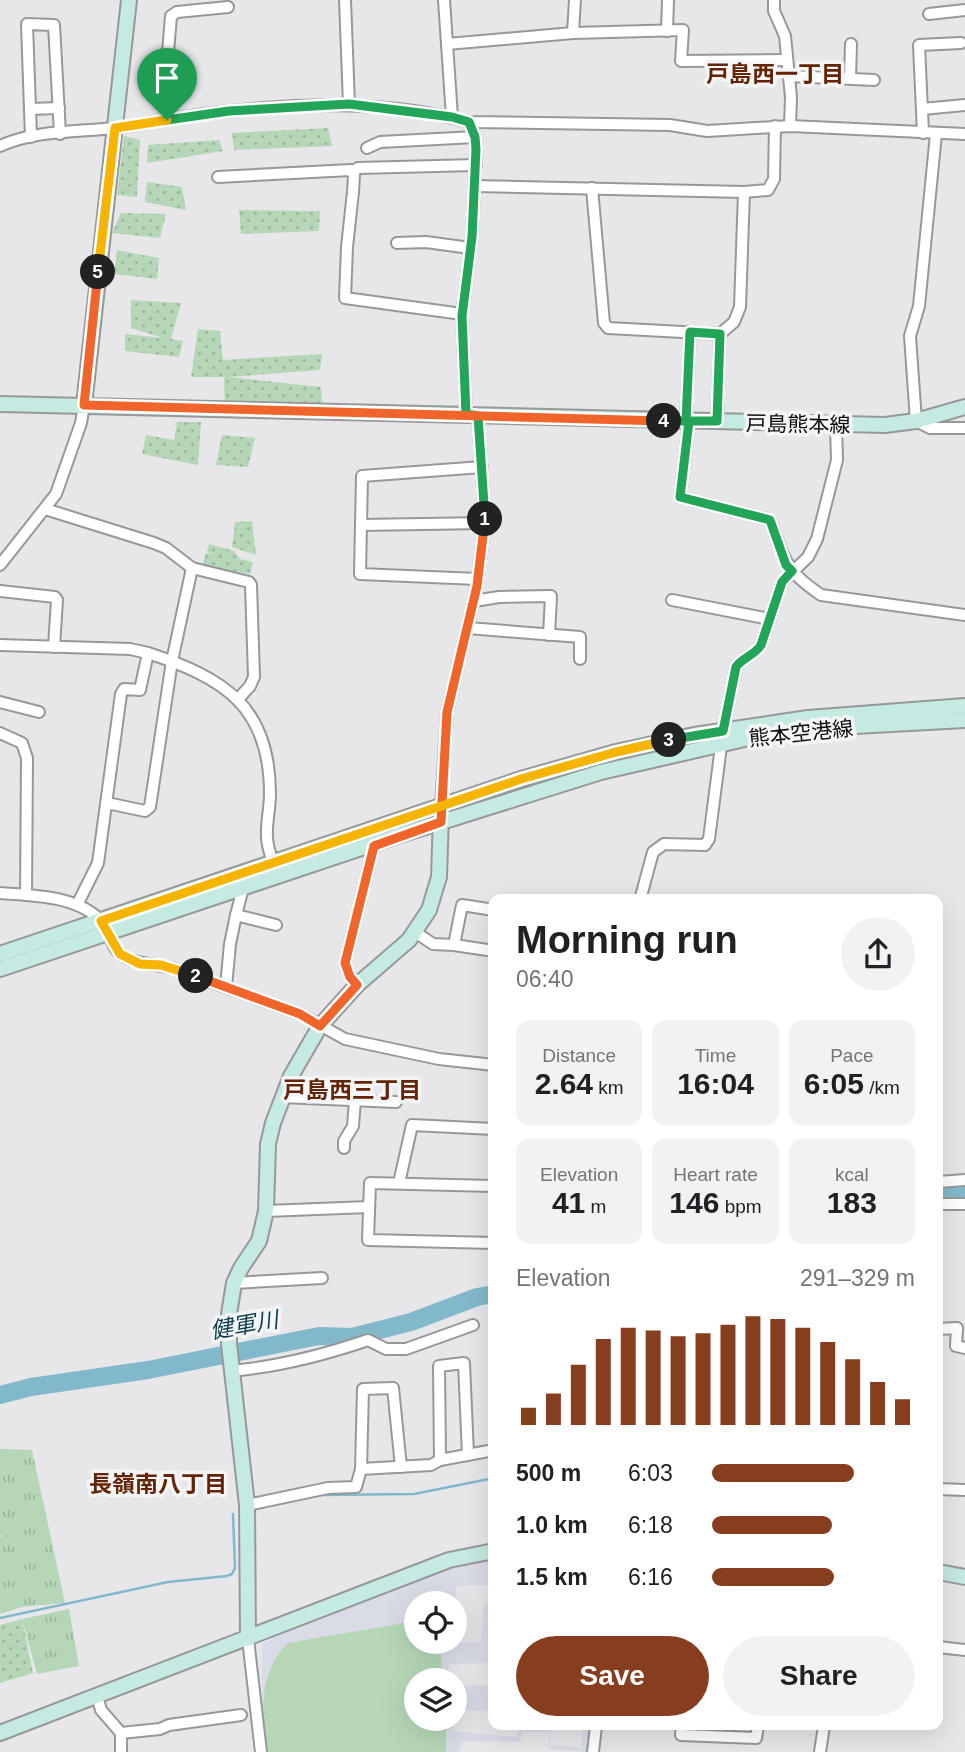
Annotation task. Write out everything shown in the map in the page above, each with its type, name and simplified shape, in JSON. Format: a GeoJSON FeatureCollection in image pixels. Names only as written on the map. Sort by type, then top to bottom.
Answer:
{"type":"FeatureCollection","features":[{"type":"Feature","properties":{"kind":"main road"},"geometry":{"type":"LineString","coordinates":[[84,405],[129,0]]}},
{"type":"Feature","properties":{"kind":"main road","name":"戸島熊本線"},"geometry":{"type":"LineString","coordinates":[[0,404],[836,425],[885,425],[916,421],[965,407]]}},
{"type":"Feature","properties":{"kind":"main road","name":"熊本空港線"},"geometry":{"type":"LineString","coordinates":[[0,954],[243,888],[566,781],[722,737],[808,718],[965,706]]}},
{"type":"Feature","properties":{"kind":"main road","name":"熊本空港線"},"geometry":{"type":"LineString","coordinates":[[0,969],[273,864],[441,806],[616,752],[722,737],[965,720]]}},
{"type":"Feature","properties":{"kind":"main road"},"geometry":{"type":"LineString","coordinates":[[248,1639],[247,1504],[230,1370],[229,1314],[234,1283],[259,1241],[266,1211],[268,1144],[282,1097],[302,1053],[320,1026],[357,985],[415,932],[429,910],[436,892],[441,806]]}},
{"type":"Feature","properties":{"kind":"main road"},"geometry":{"type":"LineString","coordinates":[[0,1733],[449,1560],[488,1552]]}},
{"type":"Feature","properties":{"kind":"main road"},"geometry":{"type":"LineString","coordinates":[[943,1573],[965,1577]]}},
{"type":"Feature","properties":{"kind":"street"},"geometry":{"type":"LineString","coordinates":[[345,0],[349,104]]}},
{"type":"Feature","properties":{"kind":"street"},"geometry":{"type":"LineString","coordinates":[[444,0],[452,117]]}},
{"type":"Feature","properties":{"kind":"street"},"geometry":{"type":"LineString","coordinates":[[573,33],[575,0]]}},
{"type":"Feature","properties":{"kind":"street"},"geometry":{"type":"LineString","coordinates":[[667,30],[668,0]]}},
{"type":"Feature","properties":{"kind":"street"},"geometry":{"type":"LineString","coordinates":[[774,0],[774,11],[785,36],[791,97],[790,126]]}},
{"type":"Feature","properties":{"kind":"street"},"geometry":{"type":"LineString","coordinates":[[167,120],[166,77],[171,16],[186,6],[228,7]]}},
{"type":"Feature","properties":{"kind":"street"},"geometry":{"type":"LineString","coordinates":[[929,14],[957,7]]}},
{"type":"Feature","properties":{"kind":"street"},"geometry":{"type":"LineString","coordinates":[[30,137],[27,24],[54,25],[60,134]]}},
{"type":"Feature","properties":{"kind":"street"},"geometry":{"type":"LineString","coordinates":[[447,44],[573,33],[683,30],[681,61],[787,60]]}},
{"type":"Feature","properties":{"kind":"street"},"geometry":{"type":"LineString","coordinates":[[923,133],[919,46],[961,43]]}},
{"type":"Feature","properties":{"kind":"street"},"geometry":{"type":"LineString","coordinates":[[850,78],[851,44]]}},
{"type":"Feature","properties":{"kind":"street"},"geometry":{"type":"LineString","coordinates":[[789,76],[874,80]]}},
{"type":"Feature","properties":{"kind":"street"},"geometry":{"type":"LineString","coordinates":[[0,146],[18,138],[115,128],[229,111],[349,104],[452,117],[469,122],[670,125],[707,131],[790,126],[965,134]]}},
{"type":"Feature","properties":{"kind":"street"},"geometry":{"type":"LineString","coordinates":[[922,109],[965,105]]}},
{"type":"Feature","properties":{"kind":"street"},"geometry":{"type":"LineString","coordinates":[[30,109],[59,108]]}},
{"type":"Feature","properties":{"kind":"street"},"geometry":{"type":"LineString","coordinates":[[441,806],[447,712],[474,601],[485,523],[482,467],[472,415],[462,314],[476,166],[475,137],[469,122]]}},
{"type":"Feature","properties":{"kind":"street"},"geometry":{"type":"LineString","coordinates":[[475,186],[744,192],[768,190],[774,179],[775,126]]}},
{"type":"Feature","properties":{"kind":"street"},"geometry":{"type":"LineString","coordinates":[[936,134],[919,306],[910,336],[916,421],[930,428],[965,428]]}},
{"type":"Feature","properties":{"kind":"street"},"geometry":{"type":"LineString","coordinates":[[367,148],[380,142],[475,137]]}},
{"type":"Feature","properties":{"kind":"street"},"geometry":{"type":"LineString","coordinates":[[352,172],[358,168],[476,166]]}},
{"type":"Feature","properties":{"kind":"street"},"geometry":{"type":"LineString","coordinates":[[218,177],[352,172]]}},
{"type":"Feature","properties":{"kind":"street"},"geometry":{"type":"LineString","coordinates":[[352,172],[354,192],[347,247],[345,298],[462,314]]}},
{"type":"Feature","properties":{"kind":"street"},"geometry":{"type":"LineString","coordinates":[[592,188],[604,323],[608,328],[720,334],[734,322],[740,307],[744,192]]}},
{"type":"Feature","properties":{"kind":"street"},"geometry":{"type":"LineString","coordinates":[[397,243],[426,242],[470,248]]}},
{"type":"Feature","properties":{"kind":"street"},"geometry":{"type":"LineString","coordinates":[[690,332],[687,421],[680,497],[770,520],[786,565],[821,595],[965,615]]}},
{"type":"Feature","properties":{"kind":"street"},"geometry":{"type":"LineString","coordinates":[[717,421],[720,334]]}},
{"type":"Feature","properties":{"kind":"street"},"geometry":{"type":"LineString","coordinates":[[0,565],[56,494],[81,423],[84,405]]}},
{"type":"Feature","properties":{"kind":"street"},"geometry":{"type":"LineString","coordinates":[[642,894],[653,852],[664,844],[705,845],[709,839],[722,737],[736,667],[757,651],[782,582],[808,557],[817,539],[837,460],[836,425]]}},
{"type":"Feature","properties":{"kind":"street"},"geometry":{"type":"LineString","coordinates":[[478,579],[360,574],[362,476],[482,467]]}},
{"type":"Feature","properties":{"kind":"street"},"geometry":{"type":"LineString","coordinates":[[45,509],[155,543],[192,568],[244,579],[251,585],[254,677],[238,699]]}},
{"type":"Feature","properties":{"kind":"street"},"geometry":{"type":"LineString","coordinates":[[361,525],[485,523]]}},
{"type":"Feature","properties":{"kind":"street"},"geometry":{"type":"LineString","coordinates":[[107,803],[145,811],[150,807],[172,661],[192,568]]}},
{"type":"Feature","properties":{"kind":"street"},"geometry":{"type":"LineString","coordinates":[[0,591],[55,597],[54,647]]}},
{"type":"Feature","properties":{"kind":"street"},"geometry":{"type":"LineString","coordinates":[[474,601],[499,597],[551,596],[549,635]]}},
{"type":"Feature","properties":{"kind":"street"},"geometry":{"type":"LineString","coordinates":[[672,600],[770,619]]}},
{"type":"Feature","properties":{"kind":"street"},"geometry":{"type":"LineString","coordinates":[[468,628],[580,637],[580,659]]}},
{"type":"Feature","properties":{"kind":"street"},"geometry":{"type":"LineString","coordinates":[[0,645],[130,649],[148,653],[204,675],[238,699],[254,720],[265,752],[270,794],[267,837],[273,864]]}},
{"type":"Feature","properties":{"kind":"street"},"geometry":{"type":"LineString","coordinates":[[77,905],[97,867],[121,694],[124,689],[140,690],[148,653]]}},
{"type":"Feature","properties":{"kind":"street"},"geometry":{"type":"LineString","coordinates":[[0,702],[39,712]]}},
{"type":"Feature","properties":{"kind":"street"},"geometry":{"type":"LineString","coordinates":[[0,733],[22,743],[27,758],[26,895]]}},
{"type":"Feature","properties":{"kind":"street"},"geometry":{"type":"LineString","coordinates":[[357,985],[350,977],[345,963],[374,846]]}},
{"type":"Feature","properties":{"kind":"street"},"geometry":{"type":"LineString","coordinates":[[226,987],[230,944],[243,888]]}},
{"type":"Feature","properties":{"kind":"street"},"geometry":{"type":"LineString","coordinates":[[0,892],[66,901],[88,909],[105,927],[120,954],[140,964],[161,965],[300,1014],[345,1039],[439,1059],[488,1064]]}},
{"type":"Feature","properties":{"kind":"street"},"geometry":{"type":"LineString","coordinates":[[454,945],[461,905],[488,909]]}},
{"type":"Feature","properties":{"kind":"street"},"geometry":{"type":"LineString","coordinates":[[236,915],[276,925]]}},
{"type":"Feature","properties":{"kind":"street"},"geometry":{"type":"LineString","coordinates":[[415,932],[433,944],[488,950]]}},
{"type":"Feature","properties":{"kind":"street"},"geometry":{"type":"LineString","coordinates":[[282,1097],[396,1102]]}},
{"type":"Feature","properties":{"kind":"street"},"geometry":{"type":"LineString","coordinates":[[344,1148],[353,1126],[355,1100]]}},
{"type":"Feature","properties":{"kind":"street"},"geometry":{"type":"LineString","coordinates":[[399,1183],[412,1125],[488,1129]]}},
{"type":"Feature","properties":{"kind":"street"},"geometry":{"type":"LineString","coordinates":[[943,1182],[965,1181]]}},
{"type":"Feature","properties":{"kind":"street"},"geometry":{"type":"LineString","coordinates":[[488,1185],[370,1182],[368,1240],[488,1243]]}},
{"type":"Feature","properties":{"kind":"street"},"geometry":{"type":"LineString","coordinates":[[943,1205],[965,1204]]}},
{"type":"Feature","properties":{"kind":"street"},"geometry":{"type":"LineString","coordinates":[[266,1211],[369,1207]]}},
{"type":"Feature","properties":{"kind":"street"},"geometry":{"type":"LineString","coordinates":[[234,1283],[322,1278]]}},
{"type":"Feature","properties":{"kind":"street"},"geometry":{"type":"LineString","coordinates":[[230,1370],[260,1369],[368,1340],[386,1349],[406,1349],[473,1325]]}},
{"type":"Feature","properties":{"kind":"street"},"geometry":{"type":"LineString","coordinates":[[943,1329],[957,1328],[956,1346],[965,1348]]}},
{"type":"Feature","properties":{"kind":"street"},"geometry":{"type":"LineString","coordinates":[[440,1460],[439,1366],[464,1363],[468,1455]]}},
{"type":"Feature","properties":{"kind":"street"},"geometry":{"type":"LineString","coordinates":[[247,1504],[328,1488],[356,1487],[361,1469],[363,1389],[393,1388],[401,1467]]}},
{"type":"Feature","properties":{"kind":"street"},"geometry":{"type":"LineString","coordinates":[[361,1469],[431,1465],[440,1460],[488,1451]]}},
{"type":"Feature","properties":{"kind":"street"},"geometry":{"type":"LineString","coordinates":[[943,1489],[965,1490]]}},
{"type":"Feature","properties":{"kind":"street"},"geometry":{"type":"LineString","coordinates":[[248,1639],[261,1752]]}},
{"type":"Feature","properties":{"kind":"street"},"geometry":{"type":"LineString","coordinates":[[943,1648],[965,1650]]}},
{"type":"Feature","properties":{"kind":"street"},"geometry":{"type":"LineString","coordinates":[[97,1696],[101,1710],[121,1733],[121,1752]]}},
{"type":"Feature","properties":{"kind":"street"},"geometry":{"type":"LineString","coordinates":[[121,1733],[241,1715]]}},
{"type":"Feature","properties":{"kind":"street"},"geometry":{"type":"LineString","coordinates":[[593,1752],[596,1730]]}},
{"type":"Feature","properties":{"kind":"street"},"geometry":{"type":"LineString","coordinates":[[682,1730],[681,1735],[756,1738],[757,1730]]}},
{"type":"Feature","properties":{"kind":"street"},"geometry":{"type":"LineString","coordinates":[[820,1752],[823,1730]]}},
{"type":"Feature","properties":{"kind":"shaded area"},"geometry":{"type":"Polygon","coordinates":[[[488,1559],[488,1585],[456,1586],[456,1591],[404,1591],[404,1623],[358,1632],[264,1731],[262,1644],[287,1630],[451,1566],[488,1559]]]}},
{"type":"Feature","properties":{"kind":"shaded area"},"geometry":{"type":"Polygon","coordinates":[[[484,1602],[488,1602],[488,1663],[449,1664],[449,1668],[442,1668],[441,1654],[467,1654],[467,1642],[481,1642],[484,1602]]]}},
{"type":"Feature","properties":{"kind":"shaded area"},"geometry":{"type":"Polygon","coordinates":[[[488,1685],[488,1712],[467,1710],[467,1686],[488,1685]]]}},
{"type":"Feature","properties":{"kind":"shaded area"},"geometry":{"type":"Polygon","coordinates":[[[517,1730],[551,1730],[550,1745],[581,1748],[583,1730],[591,1730],[588,1752],[549,1749],[549,1732],[522,1732],[520,1742],[462,1741],[459,1752],[446,1752],[446,1731],[516,1737],[517,1730]]]}},
{"type":"Feature","properties":{"kind":"green space"},"geometry":{"type":"Polygon","coordinates":[[[328,128],[332,146],[234,150],[232,133],[328,128]]]}},
{"type":"Feature","properties":{"kind":"green space"},"geometry":{"type":"Polygon","coordinates":[[[124,136],[140,140],[137,197],[117,195],[124,136]]]}},
{"type":"Feature","properties":{"kind":"green space"},"geometry":{"type":"Polygon","coordinates":[[[219,140],[223,151],[147,163],[148,145],[219,140]]]}},
{"type":"Feature","properties":{"kind":"green space"},"geometry":{"type":"Polygon","coordinates":[[[147,182],[182,187],[186,210],[145,202],[147,182]]]}},
{"type":"Feature","properties":{"kind":"green space"},"geometry":{"type":"Polygon","coordinates":[[[239,210],[320,211],[319,231],[241,234],[239,210]]]}},
{"type":"Feature","properties":{"kind":"green space"},"geometry":{"type":"Polygon","coordinates":[[[121,213],[166,214],[160,238],[112,233],[121,213]]]}},
{"type":"Feature","properties":{"kind":"green space"},"geometry":{"type":"Polygon","coordinates":[[[117,250],[159,258],[157,279],[114,274],[117,250]]]}},
{"type":"Feature","properties":{"kind":"green space"},"geometry":{"type":"Polygon","coordinates":[[[131,300],[181,303],[171,339],[183,341],[179,357],[125,351],[125,334],[163,338],[131,328],[131,300]]]}},
{"type":"Feature","properties":{"kind":"green space"},"geometry":{"type":"Polygon","coordinates":[[[198,329],[220,331],[223,360],[322,354],[320,370],[229,377],[321,387],[322,406],[225,410],[224,377],[191,377],[198,329]]]}},
{"type":"Feature","properties":{"kind":"green space"},"geometry":{"type":"Polygon","coordinates":[[[177,422],[201,422],[198,465],[142,454],[146,435],[174,440],[177,422]]]}},
{"type":"Feature","properties":{"kind":"green space"},"geometry":{"type":"Polygon","coordinates":[[[222,435],[255,438],[248,467],[216,465],[222,435]]]}},
{"type":"Feature","properties":{"kind":"green space"},"geometry":{"type":"Polygon","coordinates":[[[252,521],[256,555],[232,547],[235,522],[252,521]]]}},
{"type":"Feature","properties":{"kind":"green space"},"geometry":{"type":"Polygon","coordinates":[[[209,544],[234,551],[240,559],[253,562],[250,574],[202,566],[206,553],[216,554],[207,552],[209,544]]]}},
{"type":"Feature","properties":{"kind":"green space"},"geometry":{"type":"Polygon","coordinates":[[[0,1449],[32,1450],[65,1603],[22,1607],[0,1614],[0,1537],[3,1536],[0,1535],[0,1449]]]}},
{"type":"Feature","properties":{"kind":"green space"},"geometry":{"type":"Polygon","coordinates":[[[69,1609],[79,1666],[37,1674],[22,1619],[69,1609]]]}},
{"type":"Feature","properties":{"kind":"green space"},"geometry":{"type":"Polygon","coordinates":[[[22,1619],[33,1673],[0,1683],[0,1625],[22,1619]]]}},
{"type":"Feature","properties":{"kind":"green space"},"geometry":{"type":"Polygon","coordinates":[[[404,1623],[404,1654],[441,1654],[442,1668],[404,1668],[404,1731],[446,1731],[446,1752],[266,1752],[264,1694],[271,1666],[288,1643],[404,1623]]]}},
{"type":"Feature","properties":{"kind":"waterway","name":"健軍川"},"geometry":{"type":"LineString","coordinates":[[943,1195],[965,1195]]}},
{"type":"Feature","properties":{"kind":"waterway","name":"健軍川"},"geometry":{"type":"LineString","coordinates":[[0,1395],[31,1387],[148,1370],[319,1336],[352,1337],[411,1322],[488,1295]]}},
{"type":"Feature","properties":{"kind":"waterway"},"geometry":{"type":"LineString","coordinates":[[306,1498],[320,1495],[414,1494],[488,1479]]}},
{"type":"Feature","properties":{"kind":"waterway"},"geometry":{"type":"LineString","coordinates":[[0,1618],[168,1582],[232,1574],[235,1568],[233,1514]]}},
{"type":"Feature","properties":{"kind":"district","name":"戸島西一丁目"},"geometry":{"type":"Point","coordinates":[775,74]}},
{"type":"Feature","properties":{"kind":"district","name":"戸島西三丁目"},"geometry":{"type":"Point","coordinates":[352,1090]}},
{"type":"Feature","properties":{"kind":"district","name":"長嶺南八丁目"},"geometry":{"type":"Point","coordinates":[158,1484]}},
{"type":"Feature","properties":{"kind":"route"},"geometry":{"type":"LineString","coordinates":[[167,120],[115,128],[84,405],[466,414],[686,421],[690,332],[720,334],[717,421],[689,421],[680,497],[770,520],[786,565],[792,571],[782,582],[761,645],[736,667],[723,731],[616,752],[521,779],[478,794],[441,806],[190,892],[101,921],[120,954],[140,964],[175,969],[300,1014],[320,1026],[357,985],[346,970],[345,963],[374,846],[441,822],[441,806],[447,712],[477,586],[485,519],[478,416],[466,414],[462,316],[472,237],[475,137],[469,122],[452,117],[349,104],[229,111],[167,120]]}}]}
